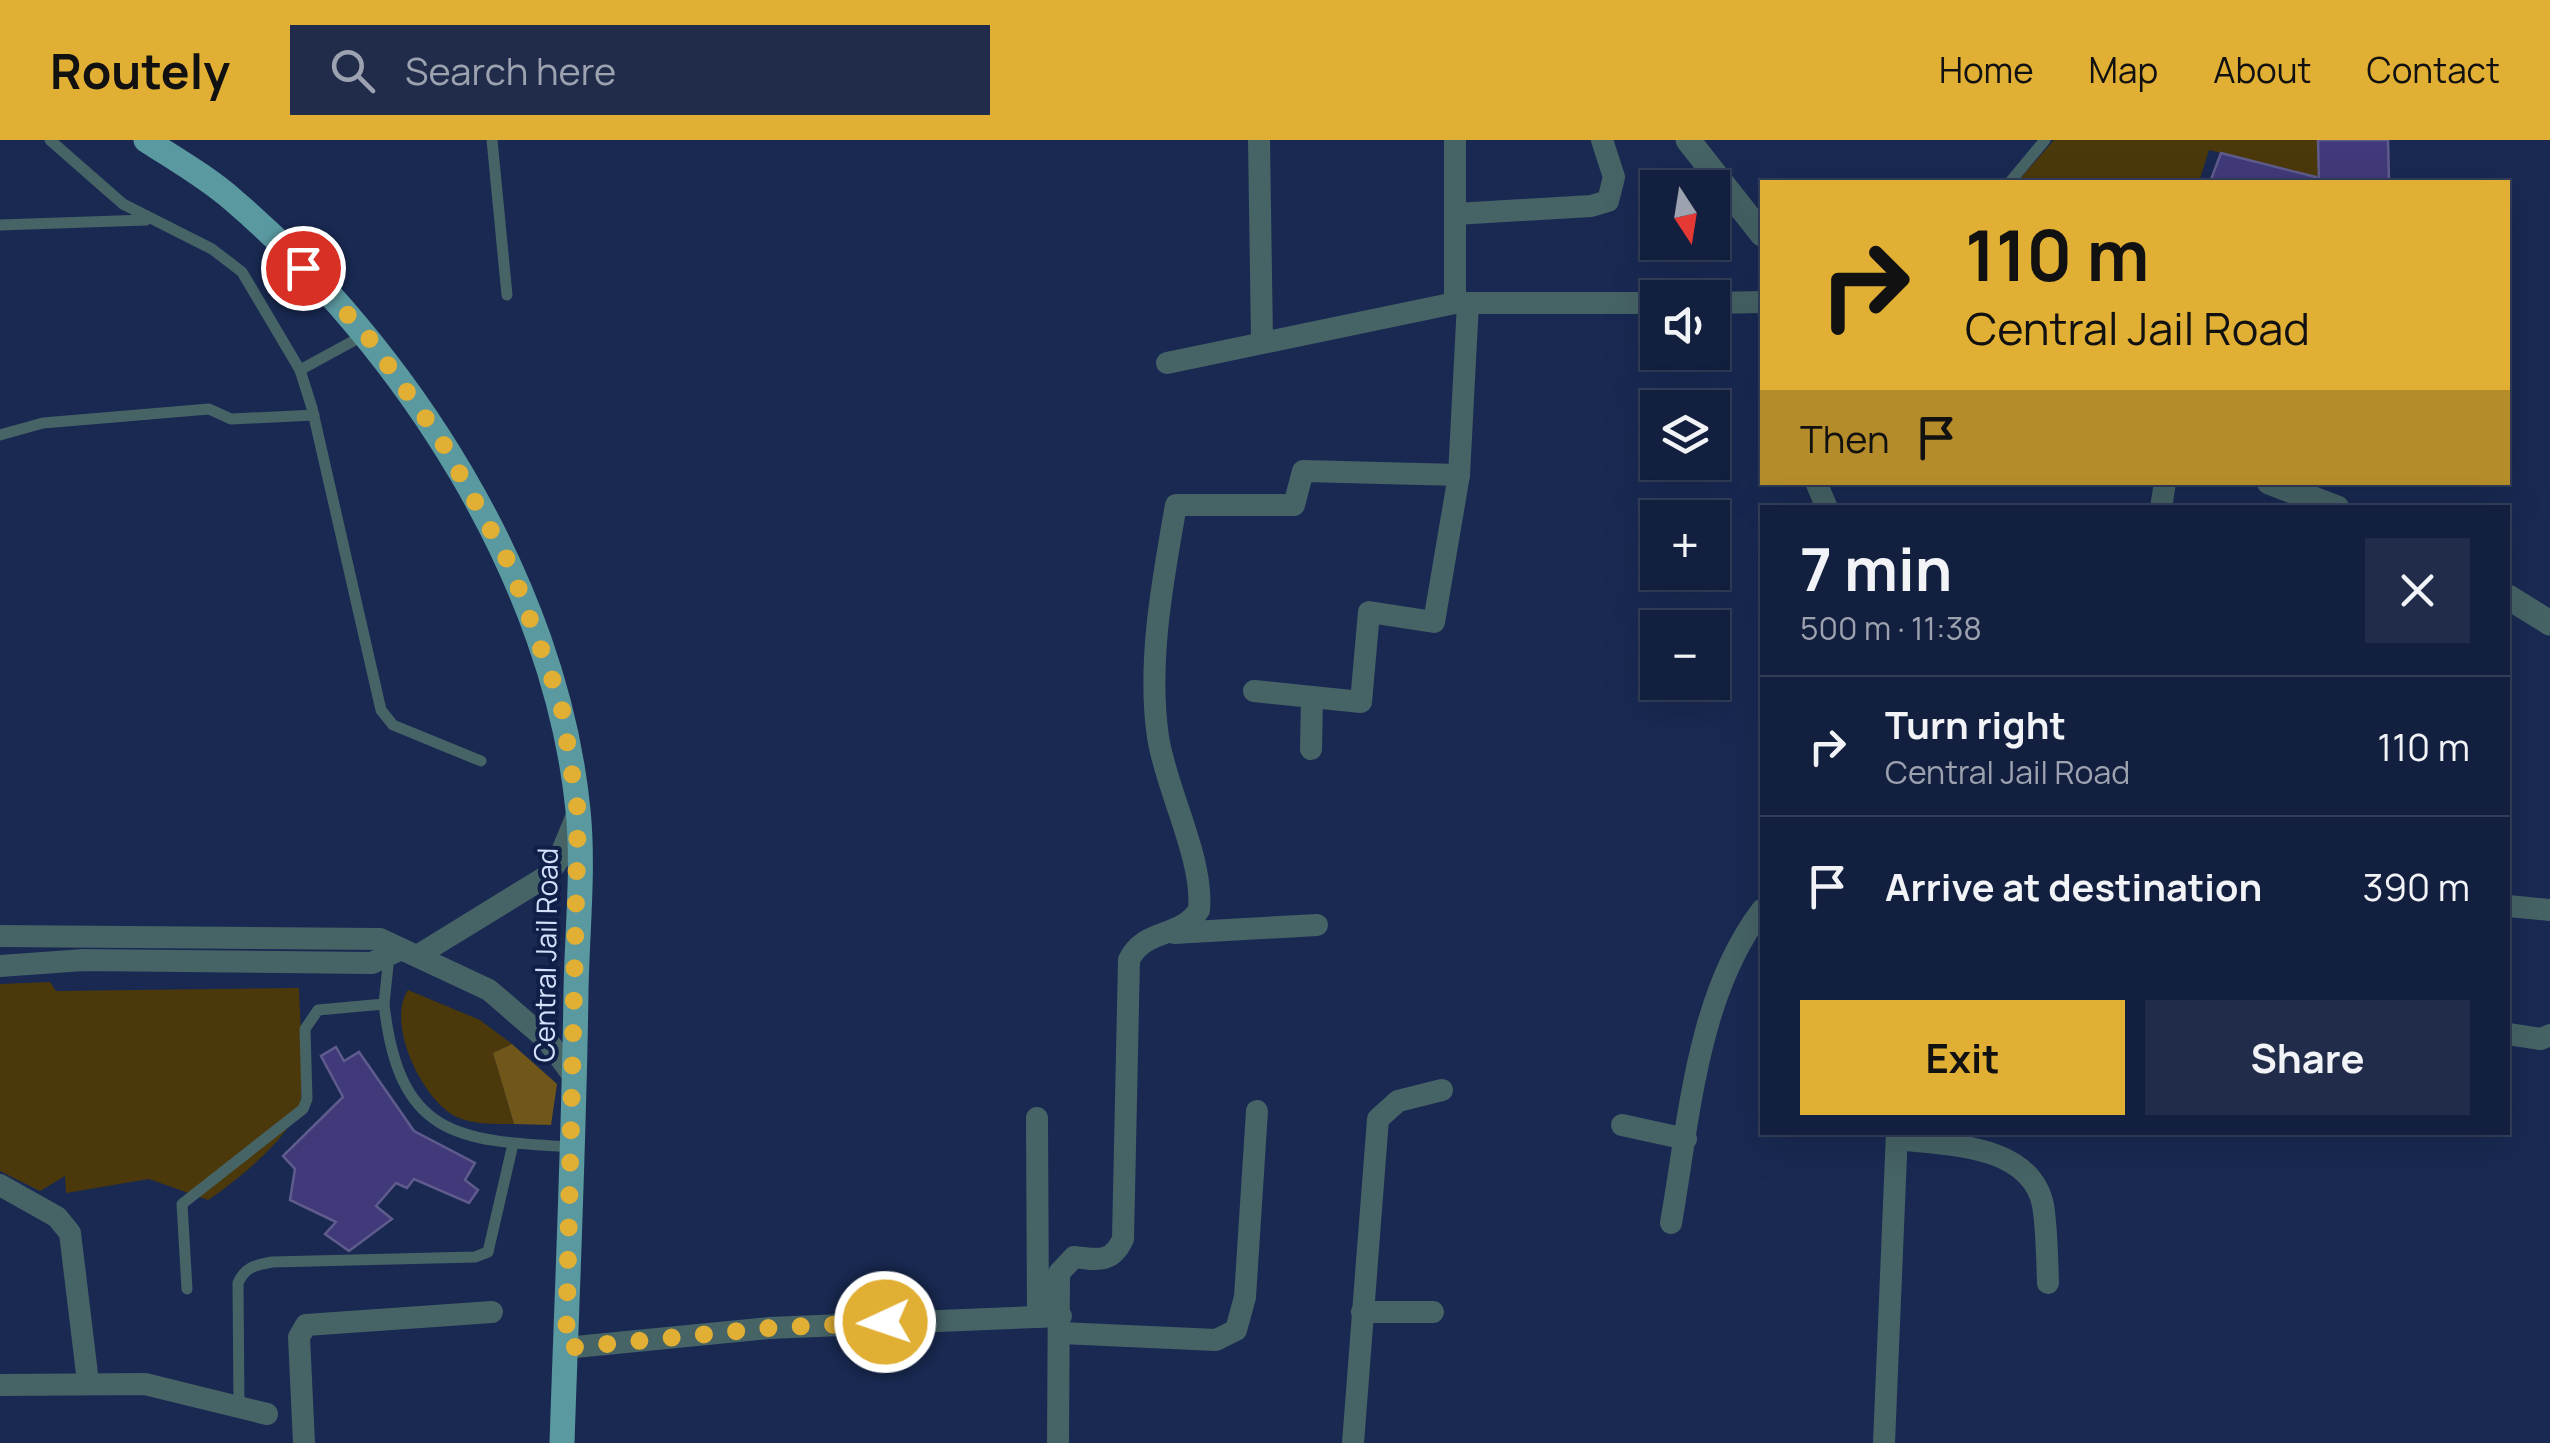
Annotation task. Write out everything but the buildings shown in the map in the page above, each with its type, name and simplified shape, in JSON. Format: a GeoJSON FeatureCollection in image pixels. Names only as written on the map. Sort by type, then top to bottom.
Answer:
{"type":"FeatureCollection","features":[{"type":"Feature","properties":{"kind":"main road","name":"Central Jail Road"},"geometry":{"type":"LineString","coordinates":[[146,140],[229,196],[366,334],[441,440],[510,565],[561,703],[578,812],[562,1443]]}},
{"type":"Feature","properties":{"kind":"street"},"geometry":{"type":"LineString","coordinates":[[1259,140],[1262,341]]}},
{"type":"Feature","properties":{"kind":"street"},"geometry":{"type":"LineString","coordinates":[[1254,692],[1361,702],[1369,612],[1434,622],[1460,475],[1462,303],[1455,214],[1455,140]]}},
{"type":"Feature","properties":{"kind":"street"},"geometry":{"type":"LineString","coordinates":[[1455,214],[1591,206],[1608,201],[1614,191],[1614,177],[1602,140]]}},
{"type":"Feature","properties":{"kind":"street"},"geometry":{"type":"LineString","coordinates":[[1688,140],[1760,231]]}},
{"type":"Feature","properties":{"kind":"street"},"geometry":{"type":"LineString","coordinates":[[1730,301],[1760,299]]}},
{"type":"Feature","properties":{"kind":"street"},"geometry":{"type":"LineString","coordinates":[[1166,363],[1462,303],[1640,303]]}},
{"type":"Feature","properties":{"kind":"street"},"geometry":{"type":"LineString","coordinates":[[1174,934],[1193,919],[1200,900],[1157,732],[1161,590],[1176,506],[1294,504],[1303,472],[1460,475]]}},
{"type":"Feature","properties":{"kind":"street"},"geometry":{"type":"LineString","coordinates":[[2277,485],[2329,505]]}},
{"type":"Feature","properties":{"kind":"street"},"geometry":{"type":"LineString","coordinates":[[2510,598],[2550,622]]}},
{"type":"Feature","properties":{"kind":"street"},"geometry":{"type":"LineString","coordinates":[[1311,749],[1312,697]]}},
{"type":"Feature","properties":{"kind":"street"},"geometry":{"type":"LineString","coordinates":[[0,966],[84,960],[372,962],[402,954],[546,876],[560,859],[578,812]]}},
{"type":"Feature","properties":{"kind":"street"},"geometry":{"type":"LineString","coordinates":[[2510,906],[2550,910]]}},
{"type":"Feature","properties":{"kind":"street"},"geometry":{"type":"LineString","coordinates":[[1672,1223],[1712,1013],[1734,953],[1760,913]]}},
{"type":"Feature","properties":{"kind":"street"},"geometry":{"type":"LineString","coordinates":[[1053,1322],[1060,1272],[1066,1262],[1074,1257],[1103,1260],[1116,1254],[1123,1238],[1130,960],[1136,945],[1151,937],[1174,934],[1317,925]]}},
{"type":"Feature","properties":{"kind":"street"},"geometry":{"type":"LineString","coordinates":[[0,936],[372,937],[402,954],[489,990],[547,1040],[574,1078]]}},
{"type":"Feature","properties":{"kind":"street"},"geometry":{"type":"LineString","coordinates":[[2510,1034],[2541,1039],[2550,1035]]}},
{"type":"Feature","properties":{"kind":"street"},"geometry":{"type":"LineString","coordinates":[[1353,1443],[1378,1120],[1398,1100],[1442,1090]]}},
{"type":"Feature","properties":{"kind":"street"},"geometry":{"type":"LineString","coordinates":[[566,1348],[769,1328],[1053,1322],[1216,1340],[1236,1330],[1245,1297],[1257,1111]]}},
{"type":"Feature","properties":{"kind":"street"},"geometry":{"type":"LineString","coordinates":[[1037,1118],[1058,1443]]}},
{"type":"Feature","properties":{"kind":"street"},"geometry":{"type":"LineString","coordinates":[[1622,1125],[1686,1139]]}},
{"type":"Feature","properties":{"kind":"street"},"geometry":{"type":"LineString","coordinates":[[1884,1443],[1897,1136],[1984,1150],[2014,1164],[2033,1183],[2042,1202],[2048,1282]]}},
{"type":"Feature","properties":{"kind":"street"},"geometry":{"type":"LineString","coordinates":[[0,1185],[57,1217],[70,1234],[88,1382]]}},
{"type":"Feature","properties":{"kind":"street"},"geometry":{"type":"LineString","coordinates":[[304,1443],[299,1337],[306,1325],[492,1312]]}},
{"type":"Feature","properties":{"kind":"street"},"geometry":{"type":"LineString","coordinates":[[1362,1312],[1433,1312]]}},
{"type":"Feature","properties":{"kind":"street"},"geometry":{"type":"LineString","coordinates":[[0,1384],[145,1384],[266,1414]]}},
{"type":"Feature","properties":{"kind":"lane"},"geometry":{"type":"LineString","coordinates":[[50,140],[124,204],[212,249],[242,272],[300,370],[314,415],[382,710],[393,726],[482,761]]}},
{"type":"Feature","properties":{"kind":"lane"},"geometry":{"type":"LineString","coordinates":[[492,140],[507,296]]}},
{"type":"Feature","properties":{"kind":"lane"},"geometry":{"type":"LineString","coordinates":[[2012,180],[2044,140]]}},
{"type":"Feature","properties":{"kind":"lane"},"geometry":{"type":"LineString","coordinates":[[0,225],[150,220]]}},
{"type":"Feature","properties":{"kind":"lane"},"geometry":{"type":"LineString","coordinates":[[300,370],[366,334]]}},
{"type":"Feature","properties":{"kind":"lane"},"geometry":{"type":"LineString","coordinates":[[0,435],[43,423],[208,409],[231,420],[314,415]]}},
{"type":"Feature","properties":{"kind":"lane"},"geometry":{"type":"LineString","coordinates":[[402,954],[384,1004],[390,1056],[417,1106],[451,1132],[513,1144],[572,1147]]}},
{"type":"Feature","properties":{"kind":"lane"},"geometry":{"type":"LineString","coordinates":[[187,1289],[182,1204],[303,1109],[308,1090],[305,1029],[310,1017],[332,1007],[384,1004]]}},
{"type":"Feature","properties":{"kind":"lane"},"geometry":{"type":"LineString","coordinates":[[239,1406],[238,1283],[243,1273],[272,1262],[475,1258],[488,1252],[513,1144]]}},
{"type":"Feature","properties":{"kind":"shaded area"},"geometry":{"type":"Polygon","coordinates":[[[2054,140],[2318,140],[2319,177],[2209,150],[2200,180],[2019,180],[2054,140]]]}},
{"type":"Feature","properties":{"kind":"shaded area"},"geometry":{"type":"Polygon","coordinates":[[[50,982],[56,991],[299,988],[302,1071],[297,1112],[263,1156],[208,1200],[149,1179],[66,1193],[65,1176],[40,1191],[0,1171],[0,984],[50,982]]]}},
{"type":"Feature","properties":{"kind":"shaded area"},"geometry":{"type":"Polygon","coordinates":[[[408,990],[480,1020],[512,1044],[493,1053],[514,1124],[459,1118],[433,1097],[405,1042],[401,1022],[408,990]]]}},
{"type":"Feature","properties":{"kind":"shaded area"},"geometry":{"type":"Polygon","coordinates":[[[512,1044],[557,1084],[551,1125],[514,1124],[493,1053],[512,1044]]]}},
{"type":"Feature","properties":{"kind":"route"},"geometry":{"type":"LineString","coordinates":[[303,268],[366,334],[441,440],[510,565],[561,703],[578,812],[566,1348],[769,1328],[885,1322]]}}]}
